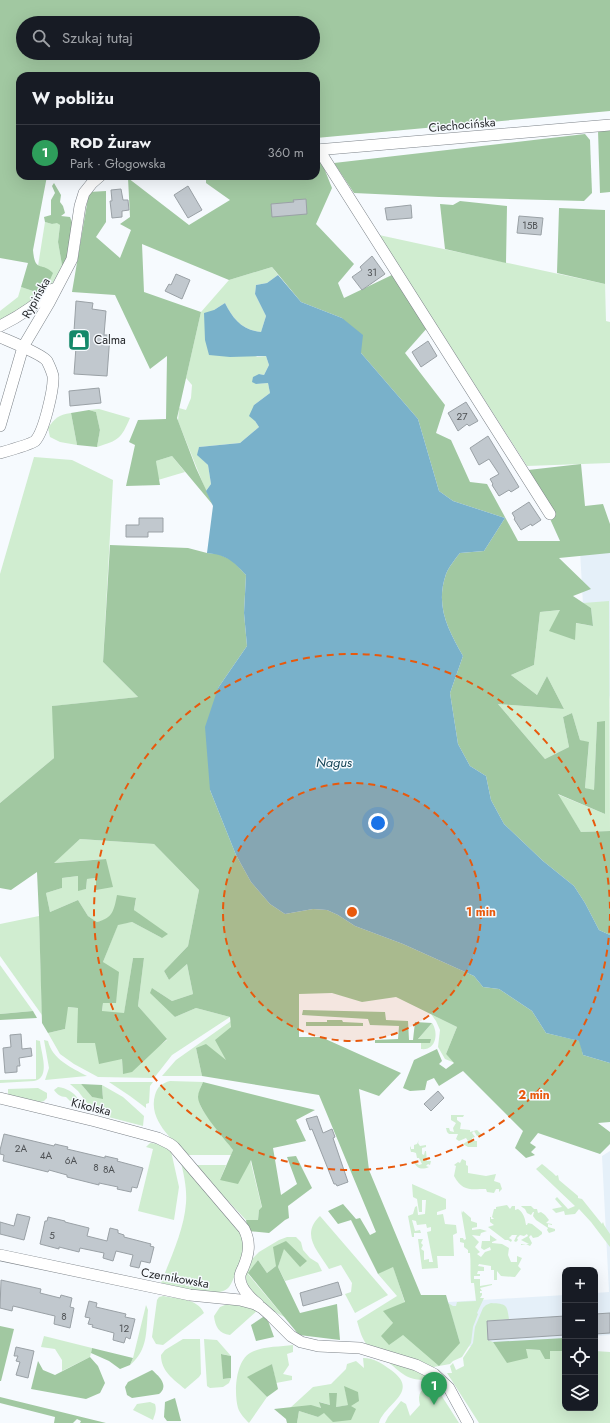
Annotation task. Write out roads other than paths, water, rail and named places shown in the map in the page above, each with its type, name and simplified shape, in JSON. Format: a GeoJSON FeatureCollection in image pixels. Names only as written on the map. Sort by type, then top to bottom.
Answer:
{"type":"FeatureCollection","features":[{"type":"Feature","properties":{"kind":"street","name":"Ciechocińska"},"geometry":{"type":"LineString","coordinates":[[320,150],[610,125]]}},
{"type":"Feature","properties":{"kind":"street"},"geometry":{"type":"LineString","coordinates":[[320,153],[550,514]]}},
{"type":"Feature","properties":{"kind":"street","name":"Rypińska"},"geometry":{"type":"LineString","coordinates":[[0,426],[23,347],[49,304],[72,259],[80,206],[84,193],[95,180]]}},
{"type":"Feature","properties":{"kind":"street"},"geometry":{"type":"LineString","coordinates":[[0,326],[25,313],[59,284]]}},
{"type":"Feature","properties":{"kind":"street"},"geometry":{"type":"LineString","coordinates":[[0,337],[23,347],[46,360],[53,375],[52,392],[40,432],[34,441],[0,453]]}},
{"type":"Feature","properties":{"kind":"street","name":"Kikolska"},"geometry":{"type":"LineString","coordinates":[[0,1098],[158,1138],[174,1147],[244,1229],[248,1237],[249,1250],[240,1276],[242,1286],[247,1294],[262,1308]]}},
{"type":"Feature","properties":{"kind":"street","name":"Czernikowska"},"geometry":{"type":"LineString","coordinates":[[0,1255],[190,1295],[240,1300],[255,1304],[262,1308],[291,1336],[305,1343],[334,1347],[360,1348],[416,1366],[434,1374],[446,1384],[468,1423]]}},
{"type":"Feature","properties":{"kind":"water","name":"Nagus"},"geometry":{"type":"Polygon","coordinates":[[[278,275],[301,302],[342,318],[363,335],[361,353],[418,419],[439,491],[453,501],[505,518],[484,551],[460,553],[447,571],[443,586],[442,597],[445,617],[452,636],[463,656],[450,693],[458,744],[470,766],[486,776],[491,800],[504,824],[543,861],[574,886],[599,930],[610,935],[610,1063],[583,1055],[579,1041],[546,1033],[532,1011],[499,989],[483,987],[474,976],[403,944],[355,926],[327,910],[313,909],[285,914],[270,904],[251,882],[236,855],[210,790],[205,727],[218,688],[247,646],[244,613],[246,575],[225,557],[207,553],[213,506],[206,491],[211,484],[208,465],[197,455],[199,447],[240,443],[259,427],[249,416],[254,405],[270,393],[268,383],[256,384],[252,382],[253,377],[259,374],[264,375],[269,365],[266,356],[230,357],[209,355],[205,340],[204,313],[214,310],[225,303],[231,314],[239,323],[248,329],[261,332],[266,316],[255,294],[256,285],[267,283],[278,275]]]}},
{"type":"Feature","properties":{"kind":"place","name":"Calma"},"geometry":{"type":"Point","coordinates":[79,340]}},
{"type":"Feature","properties":{"kind":"place","name":"ROD Żuraw"},"geometry":{"type":"Point","coordinates":[434,1405]}}]}
